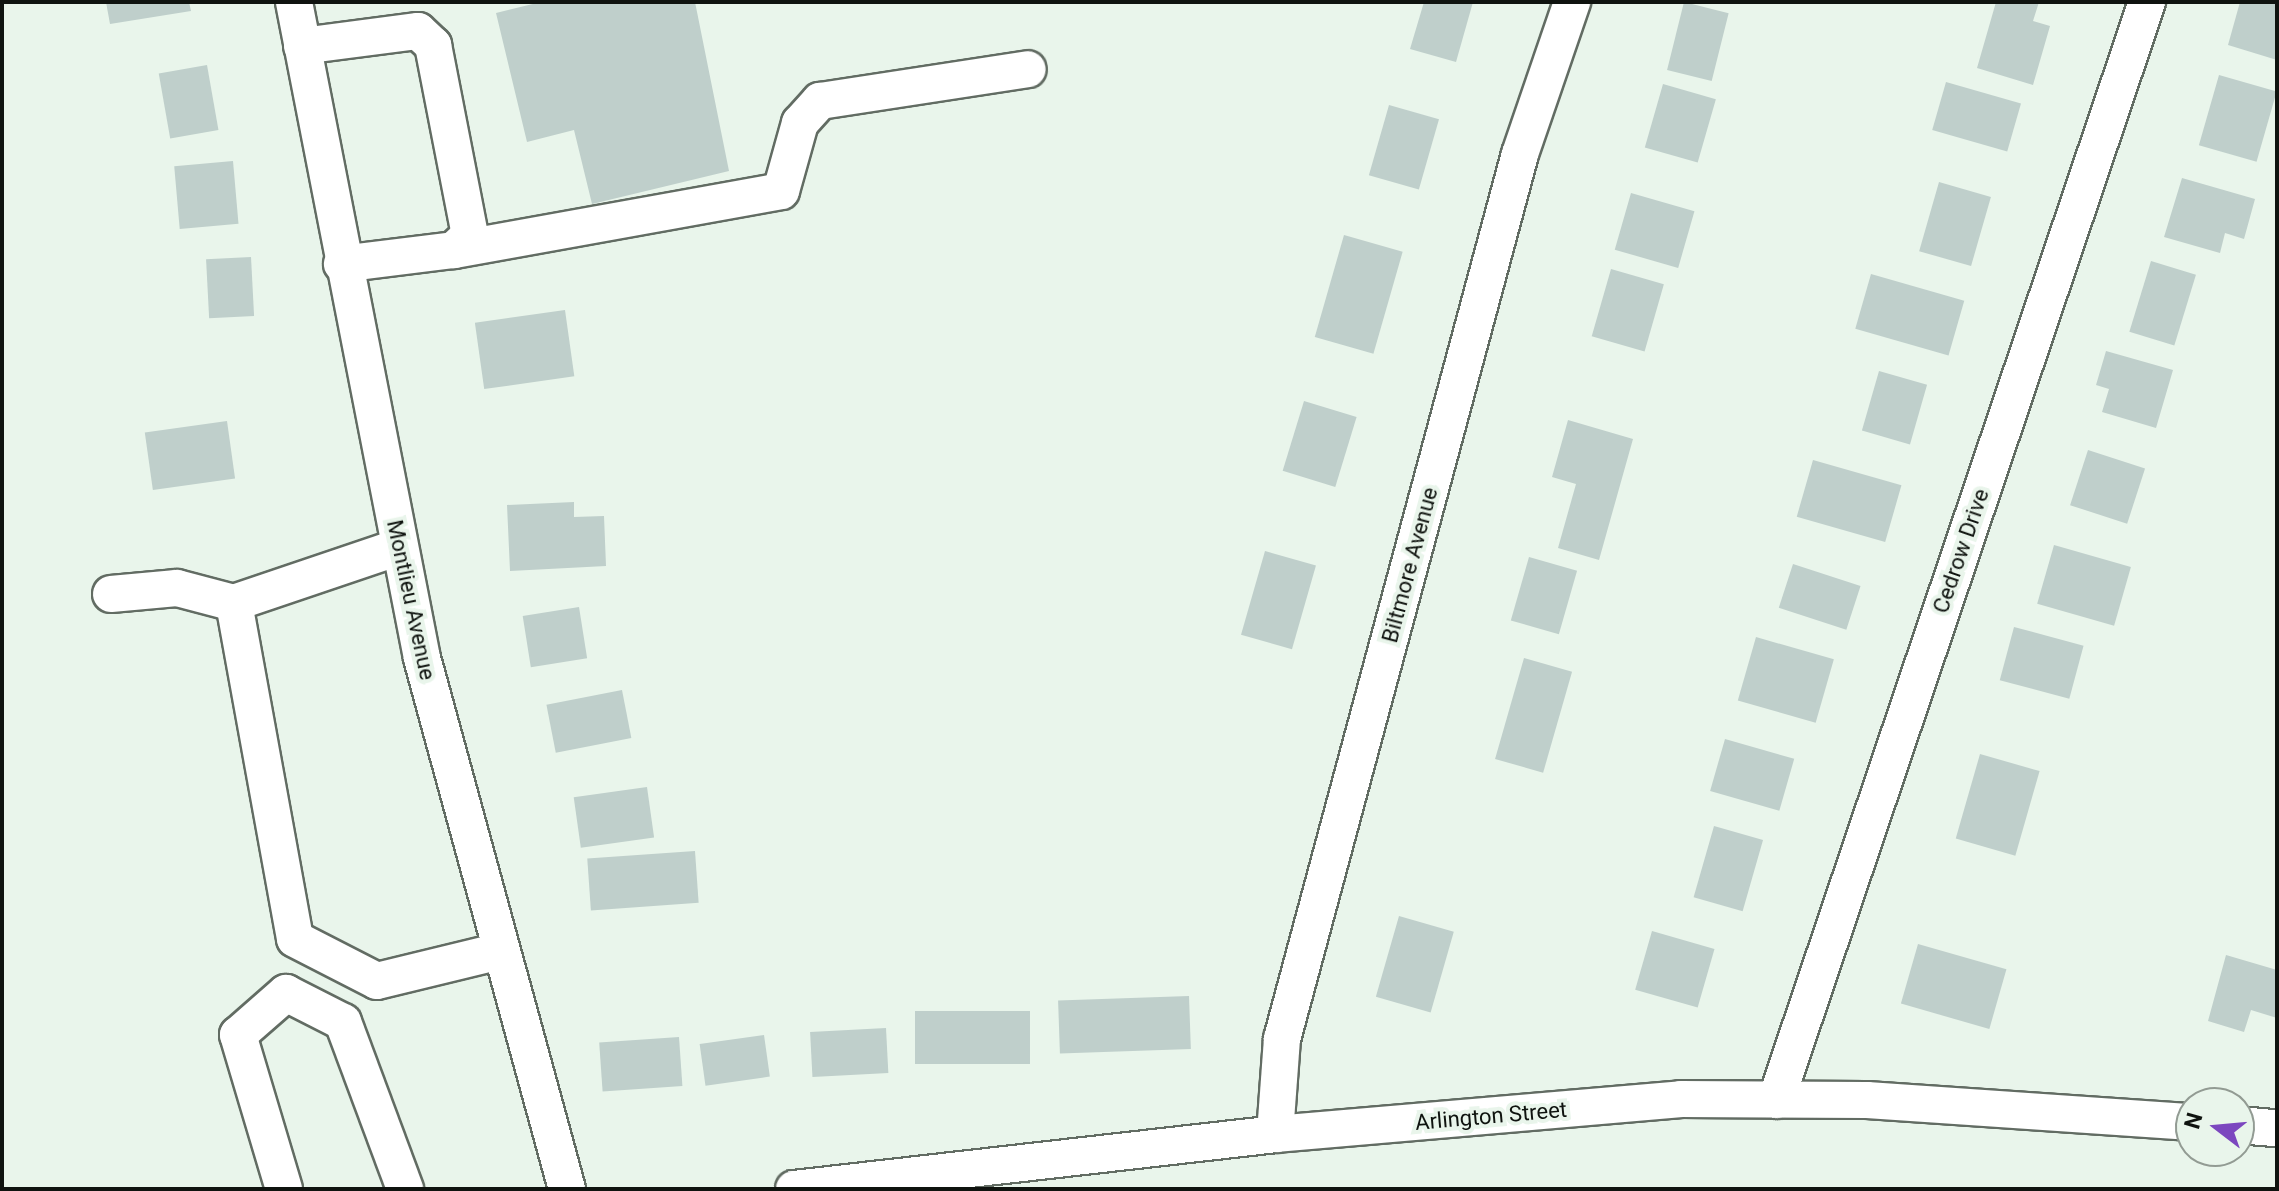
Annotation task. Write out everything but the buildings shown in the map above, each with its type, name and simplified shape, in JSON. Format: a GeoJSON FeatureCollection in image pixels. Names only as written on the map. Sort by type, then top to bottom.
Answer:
{"type":"FeatureCollection","features":[{"type":"Feature","properties":{"kind":"street","name":"Montlieu Avenue"},"geometry":{"type":"LineString","coordinates":[[294,2],[342,264],[399,547],[500,951],[567,1189]]}},
{"type":"Feature","properties":{"kind":"street","name":"Biltmore Avenue"},"geometry":{"type":"LineString","coordinates":[[1275,1134],[1282,1039],[1520,154],[1572,2]]}},
{"type":"Feature","properties":{"kind":"street","name":"Cedrow Drive"},"geometry":{"type":"LineString","coordinates":[[1776,1100],[2147,2]]}},
{"type":"Feature","properties":{"kind":"street"},"geometry":{"type":"LineString","coordinates":[[302,46],[418,31],[433,45],[470,235],[454,250]]}},
{"type":"Feature","properties":{"kind":"street"},"geometry":{"type":"LineString","coordinates":[[342,264],[454,250],[781,191],[800,123],[820,101],[1028,69]]}},
{"type":"Feature","properties":{"kind":"street"},"geometry":{"type":"LineString","coordinates":[[111,594],[177,588],[234,603],[399,547]]}},
{"type":"Feature","properties":{"kind":"street"},"geometry":{"type":"LineString","coordinates":[[234,603],[295,939],[377,981],[500,951]]}},
{"type":"Feature","properties":{"kind":"street"},"geometry":{"type":"LineString","coordinates":[[284,1189],[238,1035],[286,993],[343,1022],[405,1189]]}},
{"type":"Feature","properties":{"kind":"street","name":"Arlington Street"},"geometry":{"type":"LineString","coordinates":[[794,1189],[1275,1134],[1681,1099],[1776,1100],[2175,1121]]}},
{"type":"Feature","properties":{"kind":"street"},"geometry":{"type":"LineString","coordinates":[[2255,1126],[2277,1128]]}}]}
